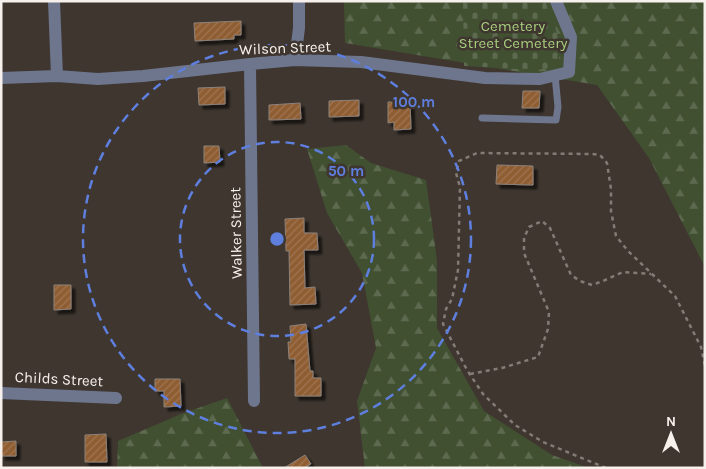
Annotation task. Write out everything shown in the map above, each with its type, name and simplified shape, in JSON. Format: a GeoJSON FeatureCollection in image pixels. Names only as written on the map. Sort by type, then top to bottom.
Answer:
{"type":"FeatureCollection","features":[{"type":"Feature","properties":{"kind":"street"},"geometry":{"type":"LineString","coordinates":[[54,1],[57,76]]}},
{"type":"Feature","properties":{"kind":"street"},"geometry":{"type":"LineString","coordinates":[[295,60],[299,28],[299,1]]}},
{"type":"Feature","properties":{"kind":"street","name":"Wilson Street"},"geometry":{"type":"LineString","coordinates":[[1,78],[143,76],[295,60],[361,62],[486,78],[540,79],[569,72],[571,37],[556,1]]}},
{"type":"Feature","properties":{"kind":"street","name":"Walker Street"},"geometry":{"type":"LineString","coordinates":[[250,64],[254,401]]}},
{"type":"Feature","properties":{"kind":"street","name":"Childs Street"},"geometry":{"type":"LineString","coordinates":[[1,392],[116,398]]}},
{"type":"Feature","properties":{"kind":"lane"},"geometry":{"type":"LineString","coordinates":[[482,118],[556,120],[558,107],[555,75]]}},
{"type":"Feature","properties":{"kind":"path"},"geometry":{"type":"LineString","coordinates":[[606,468],[543,442],[515,424],[483,394],[443,324],[446,308],[452,299],[458,270],[460,187],[456,173],[458,161],[477,153],[600,155],[607,163],[611,189],[611,211],[616,236],[628,251],[675,296],[703,348],[705,366]]}},
{"type":"Feature","properties":{"kind":"path"},"geometry":{"type":"LineString","coordinates":[[470,374],[502,368],[538,357],[548,329],[549,312],[524,252],[524,238],[529,227],[542,221],[550,228],[571,275],[580,281],[592,285],[623,272],[651,274]]}},
{"type":"Feature","properties":{"kind":"green space"},"geometry":{"type":"Polygon","coordinates":[[[344,1],[705,1],[705,267],[649,158],[597,85],[345,43],[344,1]]]}},
{"type":"Feature","properties":{"kind":"green space","name":"Cemetery Street Cemetery"},"geometry":{"type":"Polygon","coordinates":[[[463,1],[545,1],[561,50],[558,61],[550,68],[536,70],[464,66],[463,1]]]}},
{"type":"Feature","properties":{"kind":"green space"},"geometry":{"type":"Polygon","coordinates":[[[346,145],[371,163],[426,180],[437,260],[437,328],[484,411],[552,455],[589,468],[365,468],[357,401],[376,348],[362,273],[327,213],[307,149],[346,145]]]}},
{"type":"Feature","properties":{"kind":"green space"},"geometry":{"type":"Polygon","coordinates":[[[227,398],[263,468],[117,468],[118,441],[181,414],[227,398]]]}},
{"type":"Feature","properties":{"kind":"building"},"geometry":{"type":"Polygon","coordinates":[[[241,21],[241,35],[234,35],[234,39],[195,41],[194,23],[241,21]]]}},
{"type":"Feature","properties":{"kind":"building"},"geometry":{"type":"Polygon","coordinates":[[[225,87],[225,104],[199,105],[198,88],[225,87]]]}},
{"type":"Feature","properties":{"kind":"building"},"geometry":{"type":"Polygon","coordinates":[[[523,91],[540,91],[539,108],[522,108],[523,91]]]}},
{"type":"Feature","properties":{"kind":"building"},"geometry":{"type":"Polygon","coordinates":[[[359,100],[359,116],[329,117],[329,101],[359,100]]]}},
{"type":"Feature","properties":{"kind":"building"},"geometry":{"type":"Polygon","coordinates":[[[388,102],[410,102],[411,129],[394,130],[394,122],[388,123],[388,102]]]}},
{"type":"Feature","properties":{"kind":"building"},"geometry":{"type":"Polygon","coordinates":[[[300,103],[301,119],[269,120],[269,105],[300,103]]]}},
{"type":"Feature","properties":{"kind":"building"},"geometry":{"type":"Polygon","coordinates":[[[204,146],[219,146],[220,162],[204,163],[204,146]]]}},
{"type":"Feature","properties":{"kind":"building"},"geometry":{"type":"Polygon","coordinates":[[[497,165],[533,166],[533,185],[496,184],[497,165]]]}},
{"type":"Feature","properties":{"kind":"building"},"geometry":{"type":"Polygon","coordinates":[[[304,218],[304,233],[317,233],[318,250],[304,250],[305,288],[315,287],[316,304],[290,305],[289,251],[286,251],[285,219],[304,218]]]}},
{"type":"Feature","properties":{"kind":"building"},"geometry":{"type":"Polygon","coordinates":[[[54,285],[71,285],[71,309],[54,310],[54,285]]]}},
{"type":"Feature","properties":{"kind":"building"},"geometry":{"type":"Polygon","coordinates":[[[306,324],[310,371],[313,371],[313,378],[321,378],[321,396],[295,396],[295,359],[289,359],[288,342],[291,342],[290,326],[306,324]]]}},
{"type":"Feature","properties":{"kind":"building"},"geometry":{"type":"Polygon","coordinates":[[[155,379],[180,379],[181,406],[164,407],[164,391],[155,391],[155,379]]]}},
{"type":"Feature","properties":{"kind":"building"},"geometry":{"type":"Polygon","coordinates":[[[106,434],[107,462],[85,462],[85,435],[106,434]]]}},
{"type":"Feature","properties":{"kind":"building"},"geometry":{"type":"Polygon","coordinates":[[[16,441],[16,456],[1,456],[1,442],[16,441]]]}},
{"type":"Feature","properties":{"kind":"building"},"geometry":{"type":"Polygon","coordinates":[[[305,455],[311,464],[304,468],[284,468],[305,455]]]}}]}
